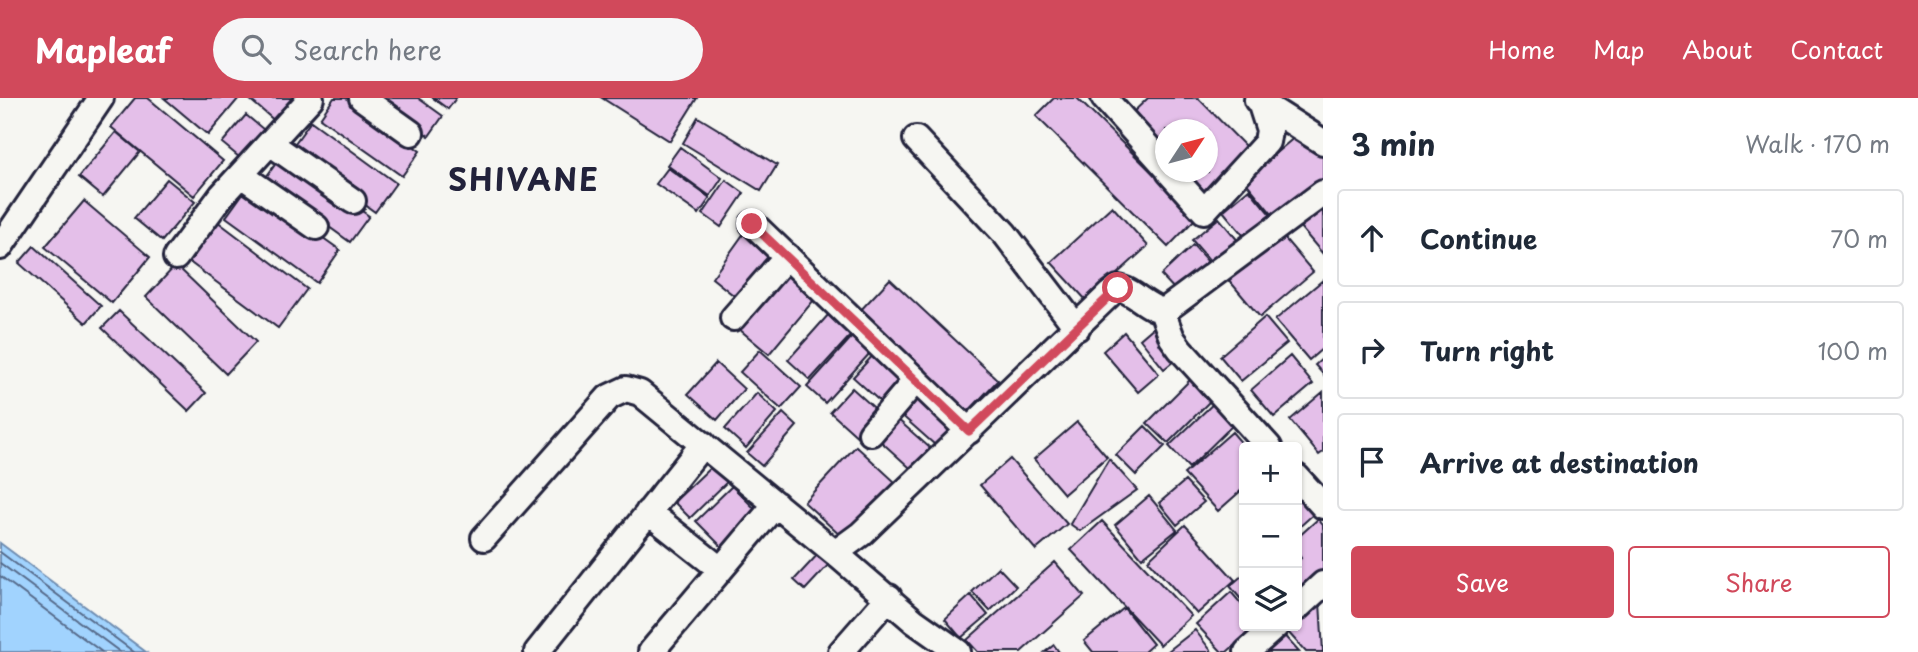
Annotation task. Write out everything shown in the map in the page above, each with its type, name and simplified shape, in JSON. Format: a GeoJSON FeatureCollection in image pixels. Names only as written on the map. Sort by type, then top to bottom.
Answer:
{"type":"FeatureCollection","features":[{"type":"Feature","properties":{"kind":"street"},"geometry":{"type":"LineString","coordinates":[[0,247],[101,98]]}},
{"type":"Feature","properties":{"kind":"street"},"geometry":{"type":"LineString","coordinates":[[176,257],[241,175],[311,98]]}},
{"type":"Feature","properties":{"kind":"street"},"geometry":{"type":"LineString","coordinates":[[362,98],[411,133]]}},
{"type":"Feature","properties":{"kind":"street"},"geometry":{"type":"LineString","coordinates":[[1104,98],[1155,155]]}},
{"type":"Feature","properties":{"kind":"street"},"geometry":{"type":"LineString","coordinates":[[1257,100],[1323,142]]}},
{"type":"Feature","properties":{"kind":"street"},"geometry":{"type":"LineString","coordinates":[[1179,182],[1204,211],[1267,142],[1269,130],[1257,100]]}},
{"type":"Feature","properties":{"kind":"street"},"geometry":{"type":"LineString","coordinates":[[916,139],[1005,234],[1077,328]]}},
{"type":"Feature","properties":{"kind":"street"},"geometry":{"type":"LineString","coordinates":[[270,143],[353,201]]}},
{"type":"Feature","properties":{"kind":"street"},"geometry":{"type":"LineString","coordinates":[[241,175],[316,227]]}},
{"type":"Feature","properties":{"kind":"street"},"geometry":{"type":"LineString","coordinates":[[1162,311],[1323,193]]}},
{"type":"Feature","properties":{"kind":"street"},"geometry":{"type":"LineString","coordinates":[[752,224],[969,431]]}},
{"type":"Feature","properties":{"kind":"street"},"geometry":{"type":"LineString","coordinates":[[733,318],[787,256]]}},
{"type":"Feature","properties":{"kind":"street"},"geometry":{"type":"LineString","coordinates":[[835,553],[861,534],[1118,288],[1126,289],[1162,311],[1172,338],[1180,349],[1264,442]]}},
{"type":"Feature","properties":{"kind":"street"},"geometry":{"type":"LineString","coordinates":[[871,433],[916,380]]}},
{"type":"Feature","properties":{"kind":"street"},"geometry":{"type":"LineString","coordinates":[[484,538],[609,397],[626,389],[640,393],[889,597],[914,621],[955,651]]}},
{"type":"Feature","properties":{"kind":"street"},"geometry":{"type":"LineString","coordinates":[[537,652],[703,444]]}},
{"type":"Feature","properties":{"kind":"street"},"geometry":{"type":"LineString","coordinates":[[1302,483],[1323,506]]}},
{"type":"Feature","properties":{"kind":"street"},"geometry":{"type":"LineString","coordinates":[[650,652],[776,504]]}},
{"type":"Feature","properties":{"kind":"street"},"geometry":{"type":"LineString","coordinates":[[648,512],[720,569]]}},
{"type":"Feature","properties":{"kind":"street"},"geometry":{"type":"LineString","coordinates":[[1302,603],[1323,584]]}},
{"type":"Feature","properties":{"kind":"street"},"geometry":{"type":"LineString","coordinates":[[841,652],[889,597]]}},
{"type":"Feature","properties":{"kind":"street"},"geometry":{"type":"LineString","coordinates":[[1247,652],[1270,631]]}},
{"type":"Feature","properties":{"kind":"water"},"geometry":{"type":"Polygon","coordinates":[[[0,543],[146,652],[0,652],[0,543]]]}},
{"type":"Feature","properties":{"kind":"building"},"geometry":{"type":"Polygon","coordinates":[[[135,98],[148,98],[223,161],[194,196],[111,127],[135,98]]]}},
{"type":"Feature","properties":{"kind":"building"},"geometry":{"type":"Polygon","coordinates":[[[164,98],[239,98],[208,135],[164,98]]]}},
{"type":"Feature","properties":{"kind":"building"},"geometry":{"type":"Polygon","coordinates":[[[248,98],[295,98],[276,122],[248,98]]]}},
{"type":"Feature","properties":{"kind":"building"},"geometry":{"type":"Polygon","coordinates":[[[334,98],[346,98],[420,151],[402,176],[320,118],[334,98]]]}},
{"type":"Feature","properties":{"kind":"building"},"geometry":{"type":"Polygon","coordinates":[[[376,98],[418,98],[443,116],[429,136],[376,98]]]}},
{"type":"Feature","properties":{"kind":"building"},"geometry":{"type":"Polygon","coordinates":[[[433,98],[456,98],[448,109],[433,98]]]}},
{"type":"Feature","properties":{"kind":"building"},"geometry":{"type":"Polygon","coordinates":[[[602,98],[697,98],[670,141],[602,98]]]}},
{"type":"Feature","properties":{"kind":"building"},"geometry":{"type":"Polygon","coordinates":[[[1054,98],[1077,98],[1155,175],[1155,182],[1162,182],[1197,217],[1168,247],[1036,116],[1054,98]]]}},
{"type":"Feature","properties":{"kind":"building"},"geometry":{"type":"Polygon","coordinates":[[[1148,98],[1198,98],[1251,152],[1206,195],[1193,182],[1218,182],[1218,119],[1155,119],[1155,143],[1129,116],[1148,98]]]}},
{"type":"Feature","properties":{"kind":"building"},"geometry":{"type":"Polygon","coordinates":[[[246,115],[269,134],[245,162],[222,143],[246,115]]]}},
{"type":"Feature","properties":{"kind":"building"},"geometry":{"type":"Polygon","coordinates":[[[698,117],[777,165],[761,191],[683,143],[698,117]]]}},
{"type":"Feature","properties":{"kind":"building"},"geometry":{"type":"Polygon","coordinates":[[[311,121],[396,183],[375,212],[290,150],[311,121]]]}},
{"type":"Feature","properties":{"kind":"building"},"geometry":{"type":"Polygon","coordinates":[[[1302,131],[1323,156],[1323,180],[1276,219],[1244,180],[1302,131]]]}},
{"type":"Feature","properties":{"kind":"building"},"geometry":{"type":"Polygon","coordinates":[[[116,132],[140,152],[103,197],[79,177],[116,132]]]}},
{"type":"Feature","properties":{"kind":"building"},"geometry":{"type":"Polygon","coordinates":[[[680,147],[722,178],[710,196],[667,165],[680,147]]]}},
{"type":"Feature","properties":{"kind":"building"},"geometry":{"type":"Polygon","coordinates":[[[282,155],[369,216],[350,242],[264,180],[282,155]]]}},
{"type":"Feature","properties":{"kind":"building"},"geometry":{"type":"Polygon","coordinates":[[[668,168],[710,198],[699,214],[656,184],[668,168]]]}},
{"type":"Feature","properties":{"kind":"building"},"geometry":{"type":"Polygon","coordinates":[[[167,179],[195,202],[162,241],[134,218],[167,179]]]}},
{"type":"Feature","properties":{"kind":"building"},"geometry":{"type":"Polygon","coordinates":[[[726,180],[744,193],[721,227],[703,214],[726,180]]]}},
{"type":"Feature","properties":{"kind":"building"},"geometry":{"type":"Polygon","coordinates":[[[249,185],[340,250],[317,283],[226,217],[249,185]]]}},
{"type":"Feature","properties":{"kind":"building"},"geometry":{"type":"Polygon","coordinates":[[[1249,189],[1274,219],[1248,241],[1223,211],[1249,189]]]}},
{"type":"Feature","properties":{"kind":"building"},"geometry":{"type":"Polygon","coordinates":[[[84,201],[150,257],[112,303],[45,247],[84,201]]]}},
{"type":"Feature","properties":{"kind":"building"},"geometry":{"type":"Polygon","coordinates":[[[1112,206],[1148,246],[1087,301],[1051,262],[1112,206]]]}},
{"type":"Feature","properties":{"kind":"building"},"geometry":{"type":"Polygon","coordinates":[[[1323,208],[1323,254],[1300,227],[1323,208]]]}},
{"type":"Feature","properties":{"kind":"building"},"geometry":{"type":"Polygon","coordinates":[[[213,218],[307,289],[278,328],[184,258],[213,218]]]}},
{"type":"Feature","properties":{"kind":"building"},"geometry":{"type":"Polygon","coordinates":[[[1219,218],[1244,248],[1218,270],[1192,240],[1219,218]]]}},
{"type":"Feature","properties":{"kind":"building"},"geometry":{"type":"Polygon","coordinates":[[[747,229],[775,255],[737,298],[712,278],[747,229]]]}},
{"type":"Feature","properties":{"kind":"building"},"geometry":{"type":"Polygon","coordinates":[[[1281,234],[1313,272],[1260,317],[1228,279],[1281,234]]]}},
{"type":"Feature","properties":{"kind":"building"},"geometry":{"type":"Polygon","coordinates":[[[1193,245],[1210,264],[1178,293],[1161,275],[1193,245]]]}},
{"type":"Feature","properties":{"kind":"building"},"geometry":{"type":"Polygon","coordinates":[[[34,246],[101,306],[86,323],[19,263],[34,246]]]}},
{"type":"Feature","properties":{"kind":"building"},"geometry":{"type":"Polygon","coordinates":[[[783,264],[819,294],[769,354],[733,324],[783,264]]]}},
{"type":"Feature","properties":{"kind":"building"},"geometry":{"type":"Polygon","coordinates":[[[176,265],[256,342],[226,374],[146,297],[176,265]]]}},
{"type":"Feature","properties":{"kind":"building"},"geometry":{"type":"Polygon","coordinates":[[[890,279],[998,380],[965,415],[857,314],[890,279]]]}},
{"type":"Feature","properties":{"kind":"building"},"geometry":{"type":"Polygon","coordinates":[[[1323,280],[1323,348],[1309,360],[1275,320],[1323,280]]]}},
{"type":"Feature","properties":{"kind":"building"},"geometry":{"type":"Polygon","coordinates":[[[119,311],[206,393],[189,411],[102,328],[119,311]]]}},
{"type":"Feature","properties":{"kind":"building"},"geometry":{"type":"Polygon","coordinates":[[[829,314],[852,334],[810,380],[788,360],[829,314]]]}},
{"type":"Feature","properties":{"kind":"building"},"geometry":{"type":"Polygon","coordinates":[[[1265,317],[1287,343],[1241,381],[1220,356],[1265,317]]]}},
{"type":"Feature","properties":{"kind":"building"},"geometry":{"type":"Polygon","coordinates":[[[1155,326],[1180,356],[1164,369],[1140,339],[1155,326]]]}},
{"type":"Feature","properties":{"kind":"building"},"geometry":{"type":"Polygon","coordinates":[[[1124,332],[1159,374],[1138,392],[1103,351],[1124,332]]]}},
{"type":"Feature","properties":{"kind":"building"},"geometry":{"type":"Polygon","coordinates":[[[852,337],[870,353],[825,403],[807,387],[852,337]]]}},
{"type":"Feature","properties":{"kind":"building"},"geometry":{"type":"Polygon","coordinates":[[[760,350],[801,387],[781,409],[740,372],[760,350]]]}},
{"type":"Feature","properties":{"kind":"building"},"geometry":{"type":"Polygon","coordinates":[[[876,352],[908,380],[885,406],[853,377],[876,352]]]}},
{"type":"Feature","properties":{"kind":"building"},"geometry":{"type":"Polygon","coordinates":[[[1290,356],[1313,384],[1274,417],[1251,390],[1290,356]]]}},
{"type":"Feature","properties":{"kind":"building"},"geometry":{"type":"Polygon","coordinates":[[[1323,358],[1323,374],[1315,365],[1323,358]]]}},
{"type":"Feature","properties":{"kind":"building"},"geometry":{"type":"Polygon","coordinates":[[[716,363],[744,389],[717,420],[688,394],[716,363]]]}},
{"type":"Feature","properties":{"kind":"building"},"geometry":{"type":"Polygon","coordinates":[[[1195,375],[1216,395],[1168,443],[1147,423],[1195,375]]]}},
{"type":"Feature","properties":{"kind":"building"},"geometry":{"type":"Polygon","coordinates":[[[852,388],[882,415],[860,439],[830,412],[852,388]]]}},
{"type":"Feature","properties":{"kind":"building"},"geometry":{"type":"Polygon","coordinates":[[[920,389],[964,428],[943,452],[899,413],[920,389]]]}},
{"type":"Feature","properties":{"kind":"building"},"geometry":{"type":"Polygon","coordinates":[[[1323,392],[1323,452],[1319,455],[1290,420],[1323,392]]]}},
{"type":"Feature","properties":{"kind":"building"},"geometry":{"type":"Polygon","coordinates":[[[757,393],[777,412],[746,448],[725,429],[757,393]]]}},
{"type":"Feature","properties":{"kind":"building"},"geometry":{"type":"Polygon","coordinates":[[[1218,399],[1238,420],[1189,468],[1169,446],[1218,399]]]}},
{"type":"Feature","properties":{"kind":"building"},"geometry":{"type":"Polygon","coordinates":[[[783,413],[797,426],[762,466],[747,453],[783,413]]]}},
{"type":"Feature","properties":{"kind":"building"},"geometry":{"type":"Polygon","coordinates":[[[896,418],[938,455],[919,476],[877,438],[896,418]]]}},
{"type":"Feature","properties":{"kind":"building"},"geometry":{"type":"Polygon","coordinates":[[[1077,422],[1107,457],[1064,494],[1034,459],[1077,422]]]}},
{"type":"Feature","properties":{"kind":"building"},"geometry":{"type":"Polygon","coordinates":[[[1145,426],[1165,446],[1136,475],[1116,455],[1145,426]]]}},
{"type":"Feature","properties":{"kind":"building"},"geometry":{"type":"Polygon","coordinates":[[[1232,432],[1241,442],[1239,492],[1218,511],[1184,474],[1232,432]]]}},
{"type":"Feature","properties":{"kind":"building"},"geometry":{"type":"Polygon","coordinates":[[[856,446],[895,482],[843,538],[804,502],[856,446]]]}},
{"type":"Feature","properties":{"kind":"building"},"geometry":{"type":"Polygon","coordinates":[[[1010,459],[1067,524],[1036,550],[980,485],[1010,459]]]}},
{"type":"Feature","properties":{"kind":"building"},"geometry":{"type":"Polygon","coordinates":[[[1109,459],[1137,490],[1080,531],[1070,524],[1109,459]]]}},
{"type":"Feature","properties":{"kind":"building"},"geometry":{"type":"Polygon","coordinates":[[[713,465],[728,481],[690,518],[674,502],[713,465]]]}},
{"type":"Feature","properties":{"kind":"building"},"geometry":{"type":"Polygon","coordinates":[[[1185,481],[1204,502],[1177,525],[1159,503],[1185,481]]]}},
{"type":"Feature","properties":{"kind":"building"},"geometry":{"type":"Polygon","coordinates":[[[732,486],[758,512],[722,547],[696,521],[732,486]]]}},
{"type":"Feature","properties":{"kind":"building"},"geometry":{"type":"Polygon","coordinates":[[[1149,496],[1177,530],[1142,558],[1115,525],[1149,496]]]}},
{"type":"Feature","properties":{"kind":"building"},"geometry":{"type":"Polygon","coordinates":[[[1302,496],[1316,512],[1302,525],[1302,496]]]}},
{"type":"Feature","properties":{"kind":"building"},"geometry":{"type":"Polygon","coordinates":[[[1318,519],[1323,525],[1323,571],[1302,589],[1302,568],[1302,533],[1318,519]]]}},
{"type":"Feature","properties":{"kind":"building"},"geometry":{"type":"Polygon","coordinates":[[[1102,521],[1191,616],[1160,645],[1071,550],[1102,521]]]}},
{"type":"Feature","properties":{"kind":"building"},"geometry":{"type":"Polygon","coordinates":[[[1185,525],[1235,580],[1197,614],[1148,560],[1185,525]]]}},
{"type":"Feature","properties":{"kind":"building"},"geometry":{"type":"Polygon","coordinates":[[[820,552],[831,562],[805,590],[794,580],[820,552]]]}},
{"type":"Feature","properties":{"kind":"building"},"geometry":{"type":"Polygon","coordinates":[[[1055,562],[1084,596],[1021,652],[978,652],[967,640],[1055,562]]]}},
{"type":"Feature","properties":{"kind":"building"},"geometry":{"type":"Polygon","coordinates":[[[998,567],[1016,586],[990,611],[972,592],[998,567]]]}},
{"type":"Feature","properties":{"kind":"building"},"geometry":{"type":"Polygon","coordinates":[[[1239,578],[1239,597],[1230,586],[1239,578]]]}},
{"type":"Feature","properties":{"kind":"building"},"geometry":{"type":"Polygon","coordinates":[[[1231,592],[1239,601],[1239,631],[1250,631],[1227,652],[1222,652],[1196,624],[1231,592]]]}},
{"type":"Feature","properties":{"kind":"building"},"geometry":{"type":"Polygon","coordinates":[[[971,595],[988,615],[961,638],[945,619],[971,595]]]}},
{"type":"Feature","properties":{"kind":"building"},"geometry":{"type":"Polygon","coordinates":[[[1320,602],[1323,652],[1306,652],[1287,631],[1302,631],[1302,618],[1320,602]]]}},
{"type":"Feature","properties":{"kind":"building"},"geometry":{"type":"Polygon","coordinates":[[[1124,608],[1153,644],[1144,652],[1093,652],[1084,641],[1124,608]]]}},
{"type":"Feature","properties":{"kind":"building"},"geometry":{"type":"Polygon","coordinates":[[[1195,630],[1212,652],[1168,651],[1195,630]]]}},
{"type":"Feature","properties":{"kind":"building"},"geometry":{"type":"Polygon","coordinates":[[[1281,632],[1299,652],[1257,652],[1281,632]]]}},
{"type":"Feature","properties":{"kind":"building"},"geometry":{"type":"Polygon","coordinates":[[[1054,645],[1059,652],[1045,652],[1054,645]]]}},
{"type":"Feature","properties":{"kind":"district","name":"SHIVANE"},"geometry":{"type":"Point","coordinates":[524,178]}},
{"type":"Feature","properties":{"kind":"route"},"geometry":{"type":"LineString","coordinates":[[752,224],[969,431],[1118,288]]}}]}
